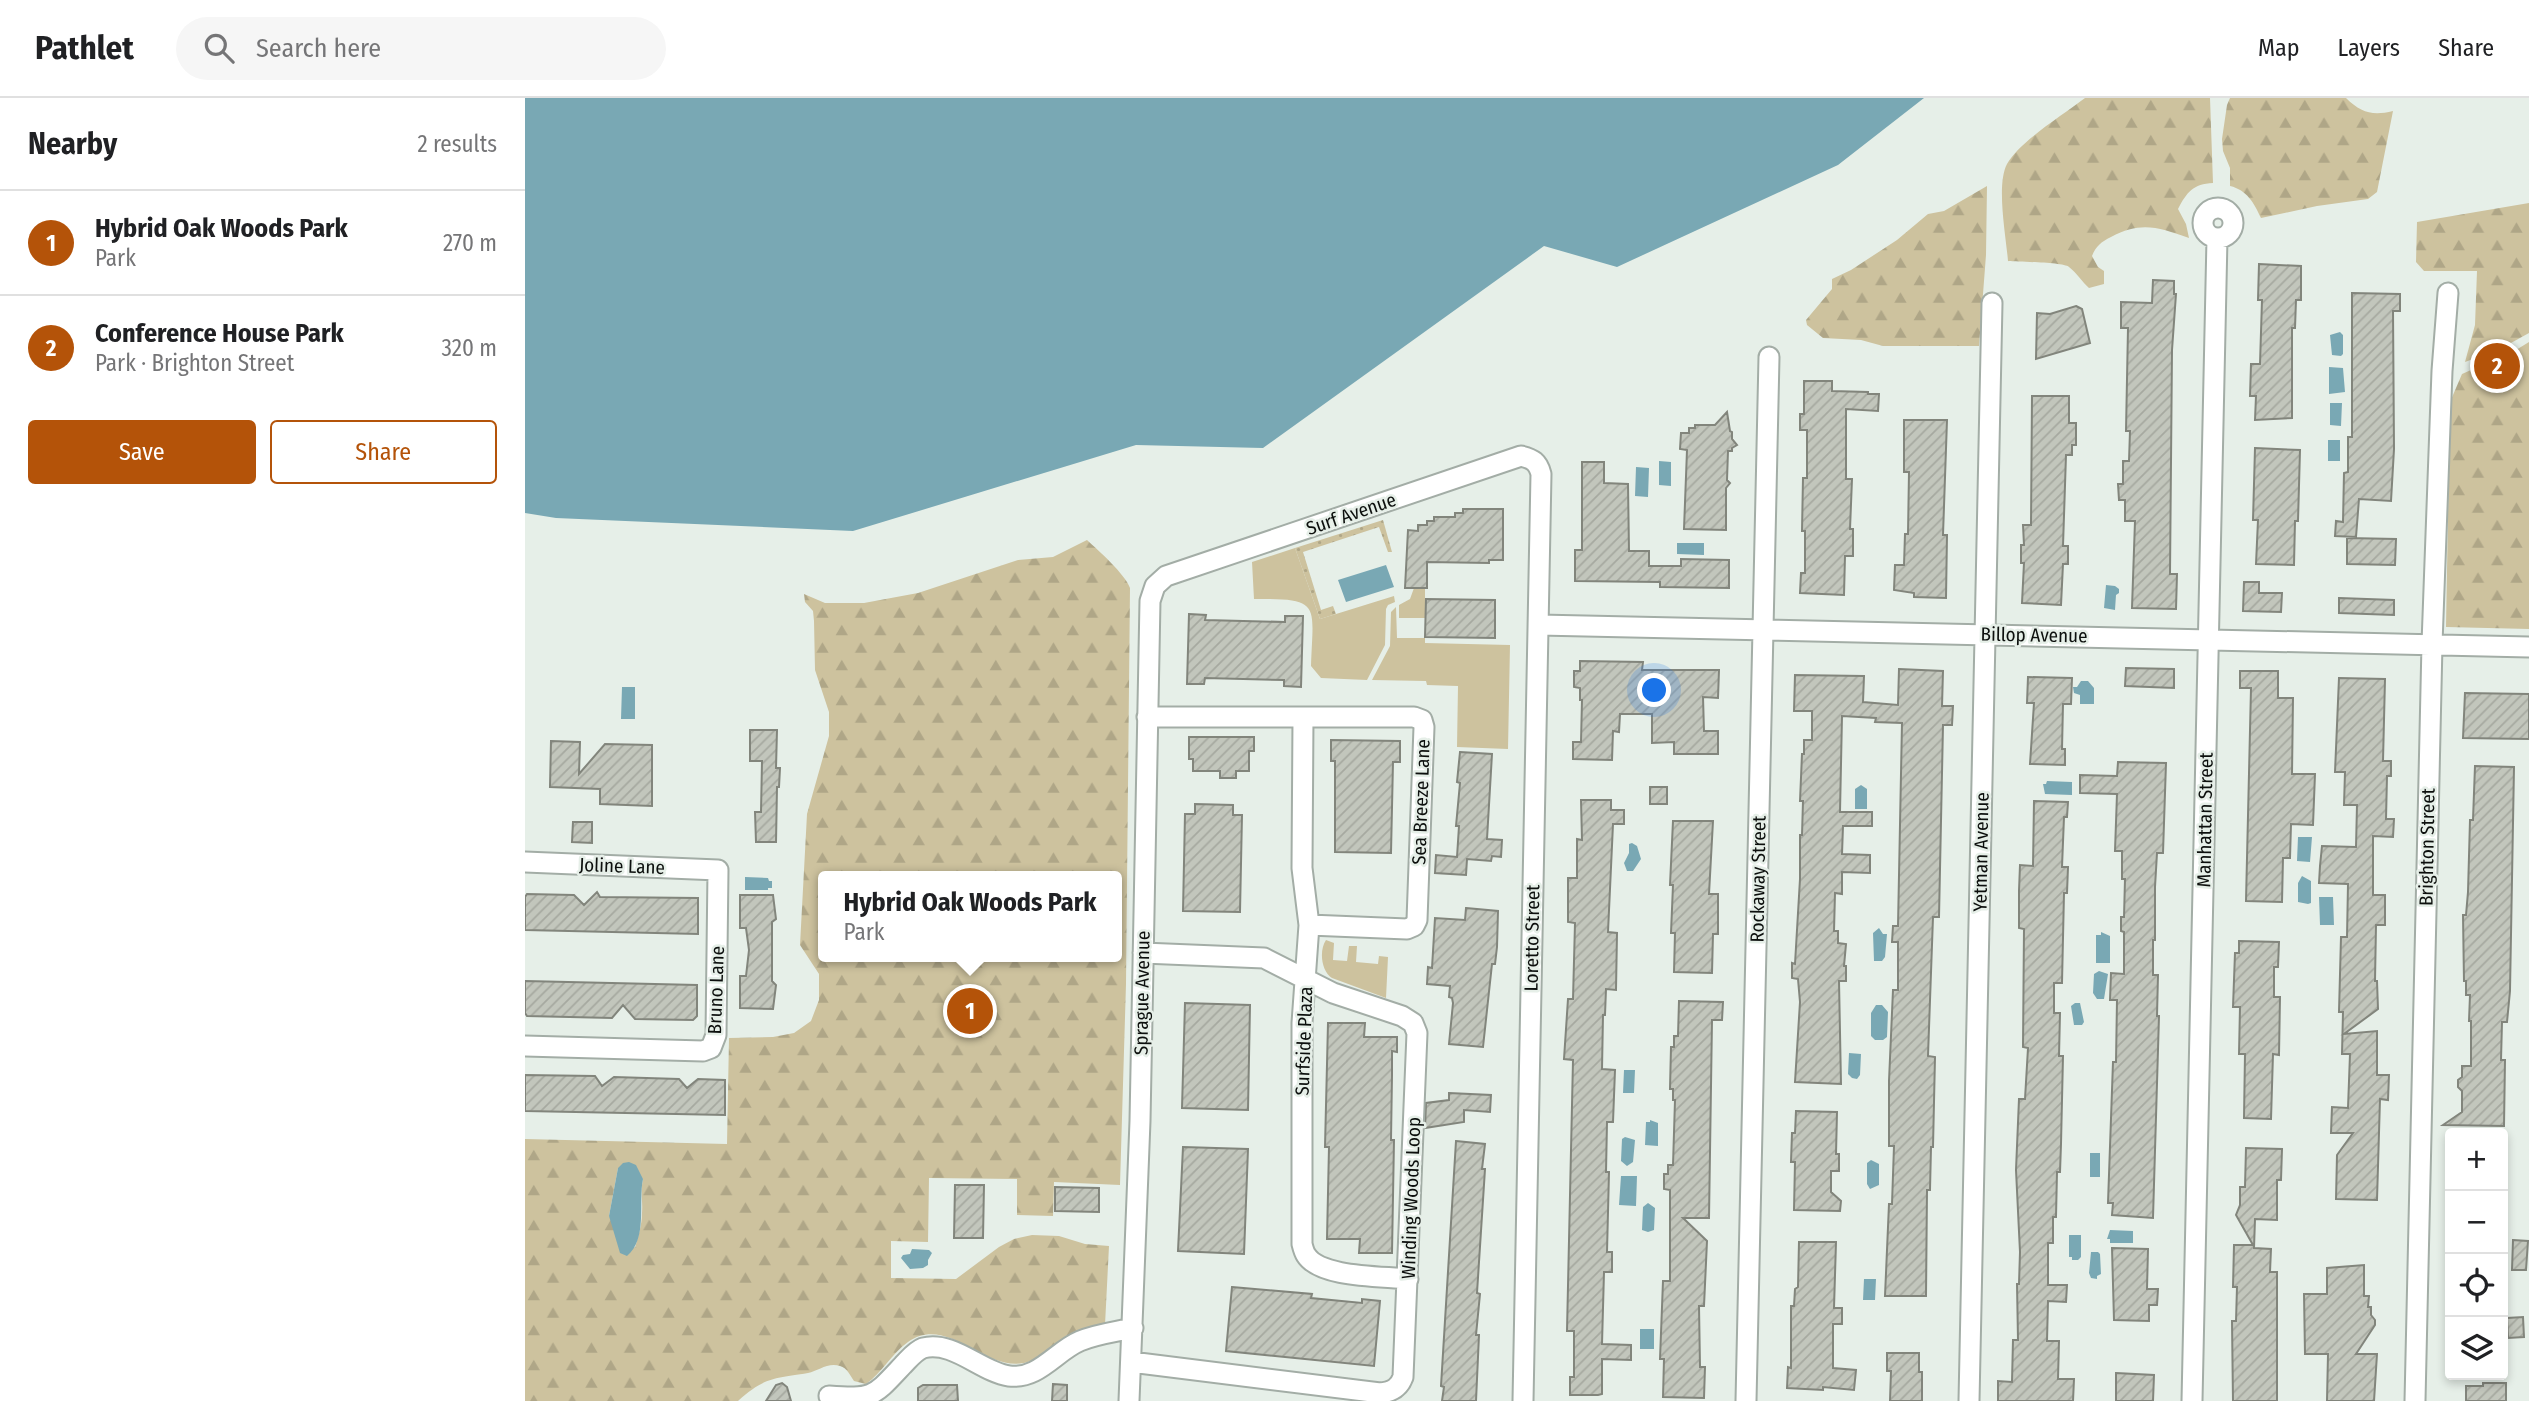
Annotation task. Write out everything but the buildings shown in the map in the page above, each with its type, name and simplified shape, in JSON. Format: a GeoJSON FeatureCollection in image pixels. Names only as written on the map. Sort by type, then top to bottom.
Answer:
{"type":"FeatureCollection","features":[{"type":"Feature","properties":{"kind":"street","name":"Manhattan Street"},"geometry":{"type":"LineString","coordinates":[[2192,1401],[2217,238]]}},
{"type":"Feature","properties":{"kind":"street","name":"Brighton Street"},"geometry":{"type":"LineString","coordinates":[[2415,1401],[2432,644],[2442,371],[2448,293]]}},
{"type":"Feature","properties":{"kind":"street","name":"Yetman Avenue"},"geometry":{"type":"LineString","coordinates":[[1969,1401],[1992,303]]}},
{"type":"Feature","properties":{"kind":"street","name":"Rockaway Street"},"geometry":{"type":"LineString","coordinates":[[1746,1401],[1769,358]]}},
{"type":"Feature","properties":{"kind":"street","name":"Surf Avenue"},"geometry":{"type":"LineString","coordinates":[[1155,586],[1166,576],[1521,456],[1533,459],[1541,474]]}},
{"type":"Feature","properties":{"kind":"street","name":"Loretto Street"},"geometry":{"type":"LineString","coordinates":[[1523,1401],[1541,474]]}},
{"type":"Feature","properties":{"kind":"street","name":"Sprague Avenue"},"geometry":{"type":"LineString","coordinates":[[1129,1401],[1140,1121],[1150,601],[1155,586]]}},
{"type":"Feature","properties":{"kind":"street","name":"Billop Avenue"},"geometry":{"type":"LineString","coordinates":[[1539,625],[2529,647]]}},
{"type":"Feature","properties":{"kind":"street","name":"Sea Breeze Lane"},"geometry":{"type":"LineString","coordinates":[[1147,717],[1414,717],[1422,720],[1424,727],[1417,920],[1414,926],[1407,929],[1309,925]]}},
{"type":"Feature","properties":{"kind":"street","name":"Surfside Plaza"},"geometry":{"type":"LineString","coordinates":[[1303,718],[1302,868],[1309,925],[1303,1023],[1302,1244],[1306,1256],[1316,1265],[1333,1272],[1408,1279]]}},
{"type":"Feature","properties":{"kind":"street","name":"Joline Lane"},"geometry":{"type":"LineString","coordinates":[[525,863],[718,870]]}},
{"type":"Feature","properties":{"kind":"street","name":"Bruno Lane"},"geometry":{"type":"LineString","coordinates":[[525,1046],[703,1051],[711,1048],[716,1035],[718,870]]}},
{"type":"Feature","properties":{"kind":"street","name":"Winding Woods Loop"},"geometry":{"type":"LineString","coordinates":[[1131,1362],[1389,1392],[1396,1389],[1403,1377],[1416,1028],[1402,1016],[1333,993],[1264,958],[1143,953]]}},
{"type":"Feature","properties":{"kind":"street"},"geometry":{"type":"LineString","coordinates":[[829,1396],[852,1398],[875,1393],[886,1385],[911,1356],[927,1347],[952,1351],[1001,1374],[1019,1376],[1034,1372],[1077,1342],[1133,1328]]}},
{"type":"Feature","properties":{"kind":"green space"},"geometry":{"type":"Polygon","coordinates":[[[2085,98],[2210,98],[2213,183],[2191,190],[2178,209],[2186,224],[2189,238],[2168,231],[2141,227],[2107,239],[2092,256],[2098,267],[2104,271],[2104,284],[2089,288],[2065,265],[2008,261],[2002,197],[2004,173],[2013,155],[2032,137],[2085,98]]]}},
{"type":"Feature","properties":{"kind":"green space"},"geometry":{"type":"Polygon","coordinates":[[[2230,98],[2346,98],[2368,112],[2393,111],[2377,192],[2368,199],[2261,218],[2253,202],[2230,186],[2230,168],[2223,151],[2222,139],[2230,98]]]}},
{"type":"Feature","properties":{"kind":"green space"},"geometry":{"type":"Polygon","coordinates":[[[1987,186],[1986,255],[1979,346],[1883,346],[1861,340],[1823,338],[1807,325],[1806,320],[1832,289],[1832,279],[1897,240],[1928,214],[1944,211],[1987,186]]]}},
{"type":"Feature","properties":{"kind":"green space"},"geometry":{"type":"Polygon","coordinates":[[[2529,203],[2529,333],[2500,349],[2465,362],[2475,325],[2477,271],[2424,271],[2416,262],[2417,222],[2529,203]]]}},
{"type":"Feature","properties":{"kind":"green space"},"geometry":{"type":"Polygon","coordinates":[[[2529,342],[2529,629],[2446,627],[2450,402],[2462,374],[2529,342]]]}},
{"type":"Feature","properties":{"kind":"green space"},"geometry":{"type":"Polygon","coordinates":[[[1383,520],[1392,552],[1388,552],[1379,527],[1303,552],[1321,610],[1333,606],[1336,614],[1320,619],[1295,548],[1383,520]]]}},
{"type":"Feature","properties":{"kind":"green space"},"geometry":{"type":"Polygon","coordinates":[[[1087,540],[1105,556],[1130,588],[1126,984],[1120,1185],[1054,1182],[1053,1216],[1017,1215],[1017,1179],[929,1178],[928,1242],[891,1241],[891,1278],[956,1279],[999,1247],[1014,1239],[1032,1235],[1059,1236],[1085,1244],[1109,1246],[1105,1325],[1077,1333],[1024,1363],[994,1359],[951,1338],[923,1335],[902,1347],[866,1384],[854,1381],[842,1367],[831,1365],[763,1383],[738,1401],[525,1401],[525,1139],[727,1144],[729,1038],[773,1037],[794,1033],[811,1021],[819,1000],[819,974],[800,945],[807,814],[829,736],[829,712],[815,670],[813,611],[805,602],[804,594],[825,603],[864,603],[918,593],[1018,560],[1053,557],[1087,540]],[[618,1168],[609,1216],[635,1248],[641,1222],[643,1179],[618,1168]]]}},
{"type":"Feature","properties":{"kind":"green space"},"geometry":{"type":"Polygon","coordinates":[[[1295,548],[1320,619],[1394,596],[1395,602],[1386,609],[1385,645],[1367,680],[1321,678],[1311,666],[1313,629],[1309,609],[1292,600],[1254,599],[1252,562],[1295,548]]]}},
{"type":"Feature","properties":{"kind":"green space"},"geometry":{"type":"Polygon","coordinates":[[[1414,588],[1425,588],[1425,618],[1399,618],[1399,605],[1410,599],[1414,588]]]}},
{"type":"Feature","properties":{"kind":"green space"},"geometry":{"type":"Polygon","coordinates":[[[1396,607],[1397,638],[1425,638],[1425,643],[1510,645],[1508,749],[1457,747],[1458,686],[1427,685],[1426,681],[1372,680],[1390,646],[1391,612],[1396,607]]]}},
{"type":"Feature","properties":{"kind":"green space"},"geometry":{"type":"Polygon","coordinates":[[[1326,940],[1334,943],[1333,960],[1347,961],[1349,946],[1357,946],[1356,962],[1378,964],[1379,956],[1388,957],[1386,998],[1328,975],[1322,960],[1322,949],[1326,940]]]}},
{"type":"Feature","properties":{"kind":"water"},"geometry":{"type":"Polygon","coordinates":[[[525,98],[1924,98],[1838,165],[1617,267],[1544,246],[1263,448],[1136,445],[853,531],[556,518],[525,513],[525,98]]]}},
{"type":"Feature","properties":{"kind":"water"},"geometry":{"type":"Polygon","coordinates":[[[2340,332],[2343,335],[2343,354],[2332,355],[2330,335],[2340,332]]]}},
{"type":"Feature","properties":{"kind":"water"},"geometry":{"type":"Polygon","coordinates":[[[2329,367],[2343,368],[2345,392],[2329,394],[2329,367]]]}},
{"type":"Feature","properties":{"kind":"water"},"geometry":{"type":"Polygon","coordinates":[[[2330,403],[2342,403],[2341,426],[2330,425],[2330,403]]]}},
{"type":"Feature","properties":{"kind":"water"},"geometry":{"type":"Polygon","coordinates":[[[2328,440],[2340,440],[2340,461],[2328,461],[2328,440]]]}},
{"type":"Feature","properties":{"kind":"water"},"geometry":{"type":"Polygon","coordinates":[[[1659,461],[1671,462],[1671,486],[1659,485],[1659,461]]]}},
{"type":"Feature","properties":{"kind":"water"},"geometry":{"type":"Polygon","coordinates":[[[1636,467],[1649,468],[1648,497],[1635,496],[1636,467]]]}},
{"type":"Feature","properties":{"kind":"water"},"geometry":{"type":"Polygon","coordinates":[[[1677,543],[1704,543],[1704,555],[1677,554],[1677,543]]]}},
{"type":"Feature","properties":{"kind":"water"},"geometry":{"type":"Polygon","coordinates":[[[1386,565],[1394,587],[1346,602],[1338,580],[1386,565]]]}},
{"type":"Feature","properties":{"kind":"water"},"geometry":{"type":"Polygon","coordinates":[[[2106,585],[2119,589],[2115,610],[2104,608],[2106,585]]]}},
{"type":"Feature","properties":{"kind":"water"},"geometry":{"type":"Polygon","coordinates":[[[2081,681],[2088,681],[2094,688],[2094,704],[2080,704],[2080,695],[2074,693],[2073,687],[2077,687],[2081,681]]]}},
{"type":"Feature","properties":{"kind":"water"},"geometry":{"type":"Polygon","coordinates":[[[622,687],[635,687],[635,719],[621,719],[622,687]]]}},
{"type":"Feature","properties":{"kind":"water"},"geometry":{"type":"Polygon","coordinates":[[[2047,781],[2072,782],[2072,795],[2045,794],[2043,784],[2047,781]]]}},
{"type":"Feature","properties":{"kind":"water"},"geometry":{"type":"Polygon","coordinates":[[[1861,785],[1867,789],[1867,809],[1855,809],[1855,789],[1861,785]]]}},
{"type":"Feature","properties":{"kind":"water"},"geometry":{"type":"Polygon","coordinates":[[[2298,837],[2312,837],[2310,862],[2297,861],[2298,837]]]}},
{"type":"Feature","properties":{"kind":"water"},"geometry":{"type":"Polygon","coordinates":[[[1629,844],[1637,846],[1641,859],[1633,871],[1627,871],[1624,863],[1629,853],[1629,844]]]}},
{"type":"Feature","properties":{"kind":"water"},"geometry":{"type":"Polygon","coordinates":[[[2302,876],[2311,881],[2311,903],[2308,904],[2298,902],[2298,883],[2302,876]]]}},
{"type":"Feature","properties":{"kind":"water"},"geometry":{"type":"Polygon","coordinates":[[[745,877],[768,878],[772,881],[772,888],[745,890],[745,877]]]}},
{"type":"Feature","properties":{"kind":"water"},"geometry":{"type":"Polygon","coordinates":[[[2319,897],[2333,897],[2334,925],[2320,925],[2319,897]]]}},
{"type":"Feature","properties":{"kind":"water"},"geometry":{"type":"Polygon","coordinates":[[[1879,928],[1883,934],[1887,934],[1885,957],[1882,961],[1874,961],[1873,933],[1879,928]]]}},
{"type":"Feature","properties":{"kind":"water"},"geometry":{"type":"Polygon","coordinates":[[[2101,932],[2110,936],[2110,963],[2096,963],[2096,935],[2101,935],[2101,932]]]}},
{"type":"Feature","properties":{"kind":"water"},"geometry":{"type":"Polygon","coordinates":[[[2099,971],[2108,974],[2104,999],[2097,999],[2093,993],[2094,974],[2099,971]]]}},
{"type":"Feature","properties":{"kind":"water"},"geometry":{"type":"Polygon","coordinates":[[[2080,1003],[2084,1022],[2082,1025],[2074,1025],[2071,1006],[2080,1003]]]}},
{"type":"Feature","properties":{"kind":"water"},"geometry":{"type":"Polygon","coordinates":[[[1876,1005],[1882,1005],[1888,1012],[1887,1037],[1883,1040],[1875,1040],[1871,1036],[1871,1013],[1876,1005]]]}},
{"type":"Feature","properties":{"kind":"water"},"geometry":{"type":"Polygon","coordinates":[[[1849,1053],[1861,1054],[1860,1075],[1857,1079],[1848,1074],[1849,1053]]]}},
{"type":"Feature","properties":{"kind":"water"},"geometry":{"type":"Polygon","coordinates":[[[1624,1070],[1635,1070],[1634,1093],[1623,1093],[1624,1070]]]}},
{"type":"Feature","properties":{"kind":"water"},"geometry":{"type":"Polygon","coordinates":[[[1650,1120],[1658,1123],[1658,1146],[1645,1145],[1646,1122],[1650,1120]]]}},
{"type":"Feature","properties":{"kind":"water"},"geometry":{"type":"Polygon","coordinates":[[[1625,1137],[1635,1140],[1633,1162],[1627,1166],[1621,1161],[1622,1139],[1625,1137]]]}},
{"type":"Feature","properties":{"kind":"water"},"geometry":{"type":"Polygon","coordinates":[[[2090,1153],[2100,1153],[2100,1177],[2090,1177],[2090,1153]]]}},
{"type":"Feature","properties":{"kind":"water"},"geometry":{"type":"Polygon","coordinates":[[[1871,1160],[1879,1164],[1879,1185],[1870,1189],[1867,1184],[1867,1163],[1871,1160]]]}},
{"type":"Feature","properties":{"kind":"water"},"geometry":{"type":"Polygon","coordinates":[[[629,1162],[636,1165],[643,1179],[638,1240],[627,1256],[620,1253],[609,1216],[618,1168],[629,1162]]]}},
{"type":"Feature","properties":{"kind":"water"},"geometry":{"type":"Polygon","coordinates":[[[1621,1176],[1637,1176],[1636,1206],[1619,1205],[1621,1176]]]}},
{"type":"Feature","properties":{"kind":"water"},"geometry":{"type":"Polygon","coordinates":[[[1648,1203],[1655,1208],[1654,1230],[1648,1232],[1642,1230],[1643,1207],[1648,1203]]]}},
{"type":"Feature","properties":{"kind":"water"},"geometry":{"type":"Polygon","coordinates":[[[2110,1230],[2133,1231],[2133,1243],[2110,1243],[2110,1239],[2107,1239],[2110,1230]]]}},
{"type":"Feature","properties":{"kind":"water"},"geometry":{"type":"Polygon","coordinates":[[[2069,1235],[2081,1235],[2081,1257],[2078,1260],[2069,1257],[2069,1235]]]}},
{"type":"Feature","properties":{"kind":"water"},"geometry":{"type":"Polygon","coordinates":[[[912,1249],[929,1250],[932,1253],[928,1265],[910,1269],[901,1258],[910,1254],[912,1249]]]}},
{"type":"Feature","properties":{"kind":"water"},"geometry":{"type":"Polygon","coordinates":[[[2091,1252],[2100,1254],[2101,1274],[2097,1279],[2091,1278],[2089,1273],[2091,1252]]]}},
{"type":"Feature","properties":{"kind":"water"},"geometry":{"type":"Polygon","coordinates":[[[1864,1279],[1876,1279],[1875,1300],[1863,1300],[1864,1279]]]}},
{"type":"Feature","properties":{"kind":"water"},"geometry":{"type":"Polygon","coordinates":[[[1640,1329],[1654,1329],[1654,1349],[1640,1349],[1640,1329]]]}},
{"type":"Feature","properties":{"kind":"place","name":"Conference House Park"},"geometry":{"type":"Point","coordinates":[2497,366]}},
{"type":"Feature","properties":{"kind":"place","name":"Hybrid Oak Woods Park"},"geometry":{"type":"Point","coordinates":[970,1011]}}]}
